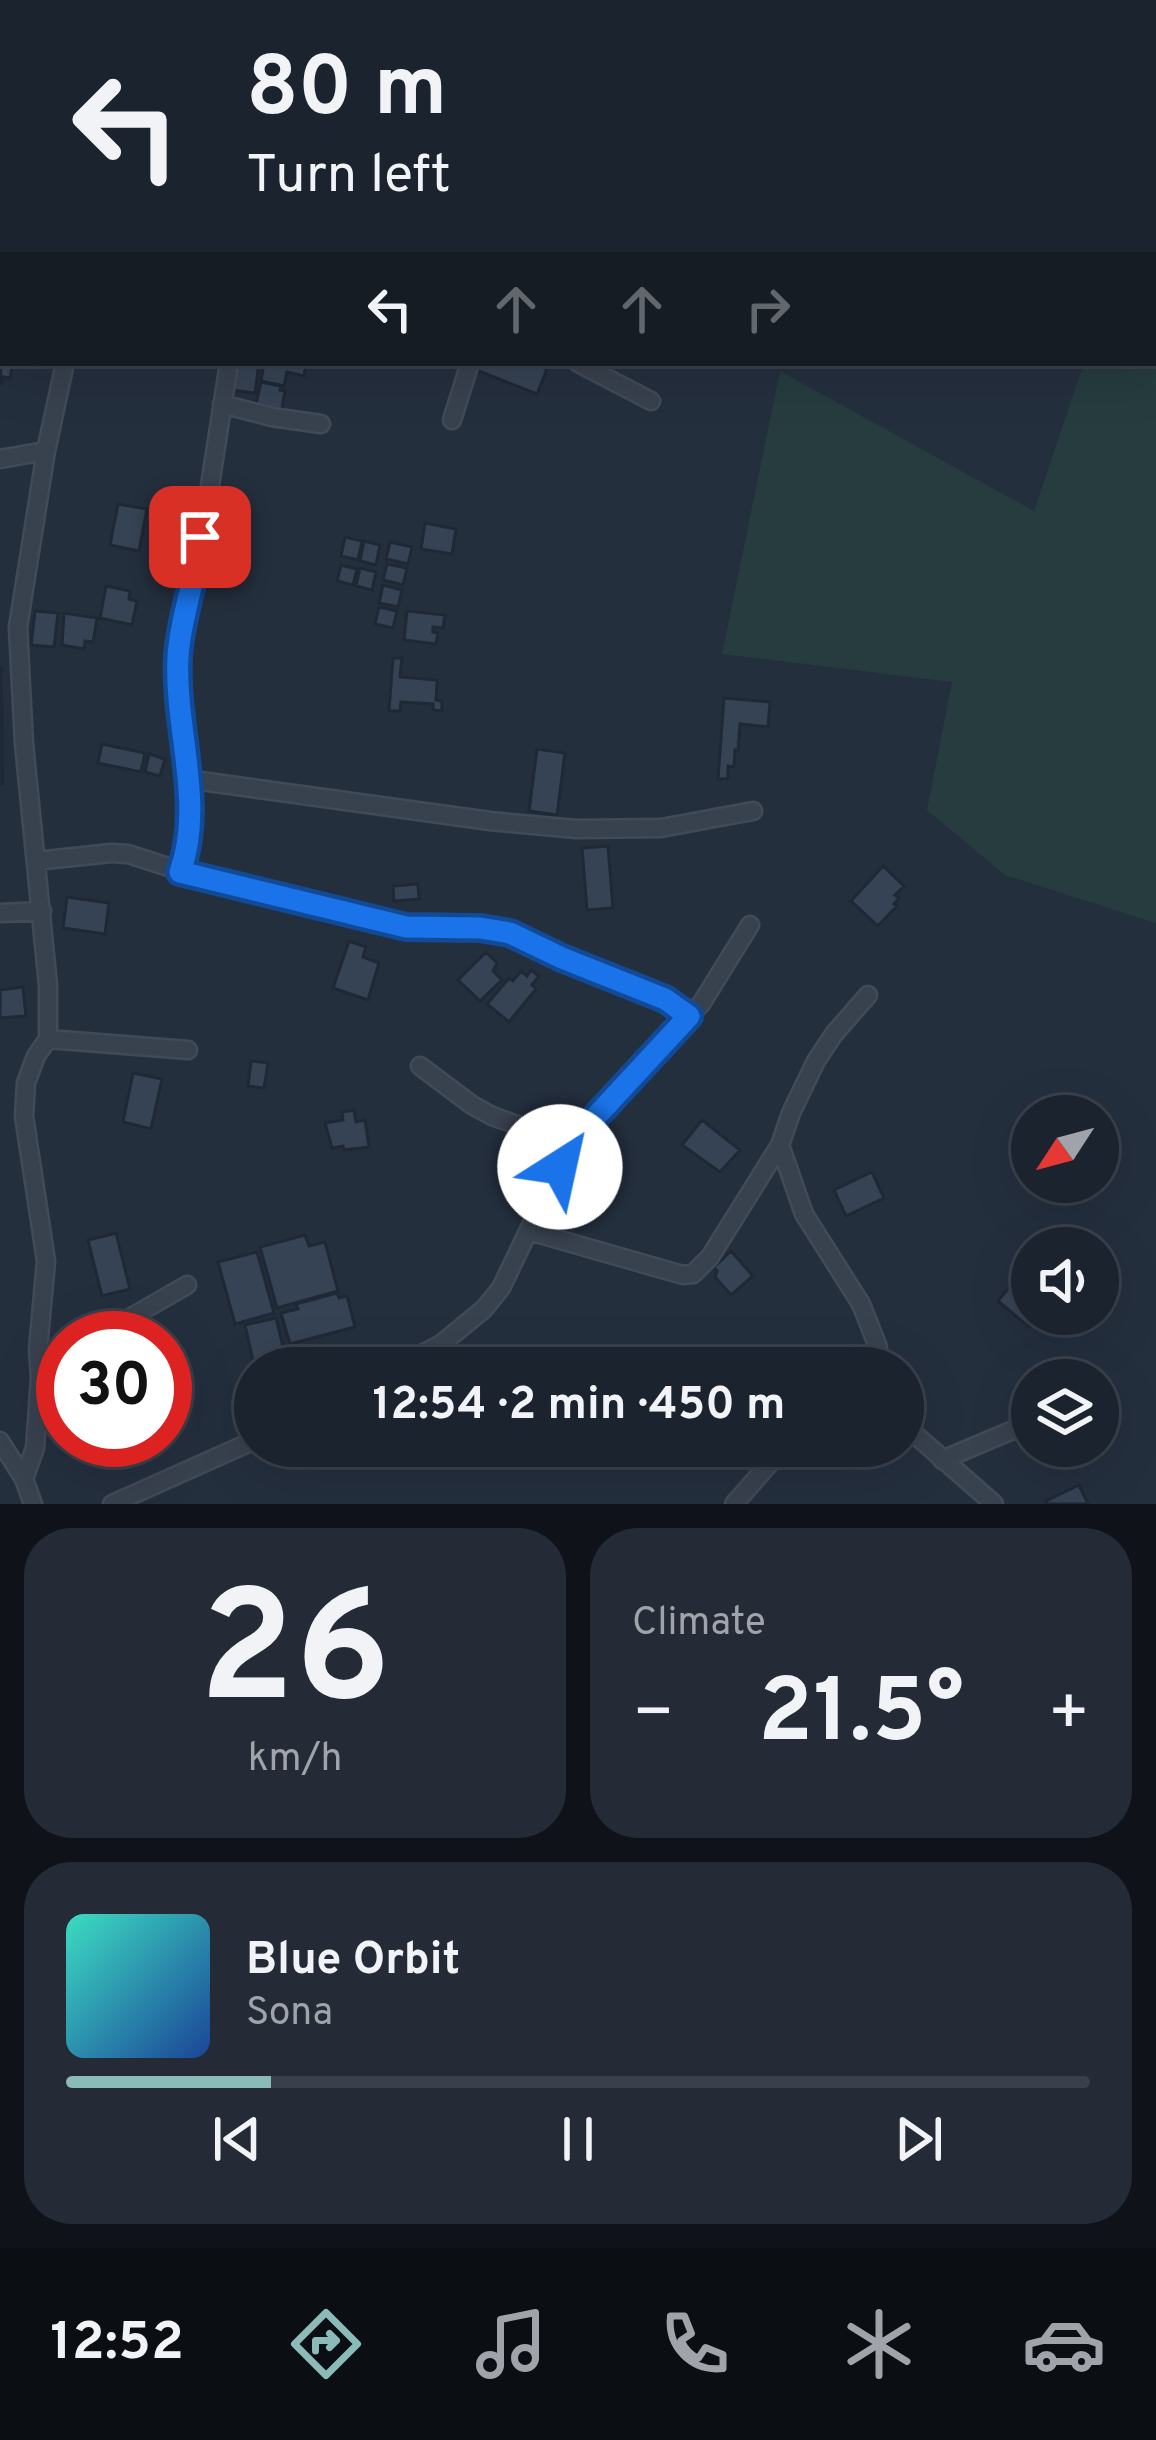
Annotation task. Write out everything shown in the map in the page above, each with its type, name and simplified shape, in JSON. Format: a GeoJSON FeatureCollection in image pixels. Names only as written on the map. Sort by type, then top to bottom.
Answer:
{"type":"FeatureCollection","features":[{"type":"Feature","properties":{"kind":"street"},"geometry":{"type":"LineString","coordinates":[[42,1311],[46,1261],[24,1098],[36,1056],[48,1039],[48,985],[23,744],[18,627],[64,366]]}},
{"type":"Feature","properties":{"kind":"street"},"geometry":{"type":"LineString","coordinates":[[180,872],[187,842],[178,656],[228,366]]}},
{"type":"Feature","properties":{"kind":"street"},"geometry":{"type":"LineString","coordinates":[[452,420],[469,366]]}},
{"type":"Feature","properties":{"kind":"street"},"geometry":{"type":"LineString","coordinates":[[584,366],[651,401]]}},
{"type":"Feature","properties":{"kind":"street"},"geometry":{"type":"LineString","coordinates":[[222,404],[321,424]]}},
{"type":"Feature","properties":{"kind":"street"},"geometry":{"type":"LineString","coordinates":[[0,459],[46,452]]}},
{"type":"Feature","properties":{"kind":"street"},"geometry":{"type":"LineString","coordinates":[[186,779],[576,830],[661,828],[753,811]]}},
{"type":"Feature","properties":{"kind":"street"},"geometry":{"type":"LineString","coordinates":[[37,861],[128,854],[180,872],[406,927],[510,933],[665,999],[689,1016]]}},
{"type":"Feature","properties":{"kind":"street"},"geometry":{"type":"LineString","coordinates":[[0,913],[42,911]]}},
{"type":"Feature","properties":{"kind":"street"},"geometry":{"type":"LineString","coordinates":[[436,1347],[484,1309],[501,1288],[573,1145],[700,1004],[750,925]]}},
{"type":"Feature","properties":{"kind":"street"},"geometry":{"type":"LineString","coordinates":[[529,1231],[693,1274],[710,1258],[780,1145],[817,1061],[868,995]]}},
{"type":"Feature","properties":{"kind":"street"},"geometry":{"type":"LineString","coordinates":[[48,1039],[188,1050]]}},
{"type":"Feature","properties":{"kind":"street"},"geometry":{"type":"LineString","coordinates":[[420,1066],[492,1116],[573,1145]]}},
{"type":"Feature","properties":{"kind":"street"},"geometry":{"type":"LineString","coordinates":[[780,1145],[804,1214],[861,1304],[878,1347]]}},
{"type":"Feature","properties":{"kind":"street"},"geometry":{"type":"LineString","coordinates":[[142,1311],[187,1285]]}},
{"type":"Feature","properties":{"kind":"street"},"geometry":{"type":"LineString","coordinates":[[942,1460],[1011,1431]]}},
{"type":"Feature","properties":{"kind":"street"},"geometry":{"type":"LineString","coordinates":[[23,1479],[36,1434]]}},
{"type":"Feature","properties":{"kind":"street"},"geometry":{"type":"LineString","coordinates":[[0,1441],[33,1504]]}},
{"type":"Feature","properties":{"kind":"street"},"geometry":{"type":"LineString","coordinates":[[924,1443],[994,1504]]}},
{"type":"Feature","properties":{"kind":"street"},"geometry":{"type":"LineString","coordinates":[[112,1504],[234,1449]]}},
{"type":"Feature","properties":{"kind":"street"},"geometry":{"type":"LineString","coordinates":[[734,1504],[767,1467]]}},
{"type":"Feature","properties":{"kind":"green space"},"geometry":{"type":"Polygon","coordinates":[[[1083,366],[1156,366],[1156,923],[1005,875],[927,810],[952,682],[722,654],[780,371],[1034,511],[1083,366]]]}},
{"type":"Feature","properties":{"kind":"building"},"geometry":{"type":"Polygon","coordinates":[[[1,366],[12,366],[10,378],[3,377],[1,385],[1,366]]]}},
{"type":"Feature","properties":{"kind":"building"},"geometry":{"type":"Polygon","coordinates":[[[237,366],[259,366],[255,393],[233,390],[237,366]]]}},
{"type":"Feature","properties":{"kind":"building"},"geometry":{"type":"Polygon","coordinates":[[[264,366],[306,366],[304,376],[287,372],[284,386],[261,381],[264,366]]]}},
{"type":"Feature","properties":{"kind":"building"},"geometry":{"type":"Polygon","coordinates":[[[540,366],[547,369],[537,394],[474,369],[540,366]]]}},
{"type":"Feature","properties":{"kind":"building"},"geometry":{"type":"Polygon","coordinates":[[[261,382],[285,391],[281,413],[255,408],[261,382]]]}},
{"type":"Feature","properties":{"kind":"building"},"geometry":{"type":"Polygon","coordinates":[[[118,504],[147,509],[139,551],[110,545],[118,504]]]}},
{"type":"Feature","properties":{"kind":"building"},"geometry":{"type":"Polygon","coordinates":[[[172,521],[183,523],[178,547],[167,545],[172,521]]]}},
{"type":"Feature","properties":{"kind":"building"},"geometry":{"type":"Polygon","coordinates":[[[425,523],[456,529],[452,554],[421,549],[425,523]]]}},
{"type":"Feature","properties":{"kind":"building"},"geometry":{"type":"Polygon","coordinates":[[[345,537],[362,541],[358,560],[341,556],[345,537]]]}},
{"type":"Feature","properties":{"kind":"building"},"geometry":{"type":"Polygon","coordinates":[[[364,541],[380,545],[376,565],[360,561],[364,541]]]}},
{"type":"Feature","properties":{"kind":"building"},"geometry":{"type":"Polygon","coordinates":[[[390,542],[412,547],[408,564],[386,559],[390,542]]]}},
{"type":"Feature","properties":{"kind":"building"},"geometry":{"type":"Polygon","coordinates":[[[387,564],[407,568],[403,585],[383,580],[387,564]]]}},
{"type":"Feature","properties":{"kind":"building"},"geometry":{"type":"Polygon","coordinates":[[[341,565],[357,569],[353,585],[337,581],[341,565]]]}},
{"type":"Feature","properties":{"kind":"building"},"geometry":{"type":"Polygon","coordinates":[[[360,568],[376,572],[372,590],[356,586],[360,568]]]}},
{"type":"Feature","properties":{"kind":"building"},"geometry":{"type":"Polygon","coordinates":[[[383,585],[402,590],[398,607],[379,603],[383,585]]]}},
{"type":"Feature","properties":{"kind":"building"},"geometry":{"type":"Polygon","coordinates":[[[106,586],[130,591],[129,599],[137,601],[132,625],[100,618],[106,586]]]}},
{"type":"Feature","properties":{"kind":"building"},"geometry":{"type":"Polygon","coordinates":[[[379,607],[397,611],[393,628],[375,624],[379,607]]]}},
{"type":"Feature","properties":{"kind":"building"},"geometry":{"type":"Polygon","coordinates":[[[35,611],[58,613],[54,647],[31,645],[35,611]]]}},
{"type":"Feature","properties":{"kind":"building"},"geometry":{"type":"Polygon","coordinates":[[[407,611],[445,615],[443,628],[433,627],[438,633],[436,644],[404,640],[407,611]]]}},
{"type":"Feature","properties":{"kind":"building"},"geometry":{"type":"Polygon","coordinates":[[[64,613],[97,618],[93,642],[85,641],[84,649],[62,645],[64,613]]]}},
{"type":"Feature","properties":{"kind":"building"},"geometry":{"type":"Polygon","coordinates":[[[393,658],[402,658],[400,677],[437,680],[436,700],[442,701],[442,711],[433,710],[433,704],[401,702],[400,711],[389,711],[393,658]]]}},
{"type":"Feature","properties":{"kind":"building"},"geometry":{"type":"Polygon","coordinates":[[[1,667],[3,784],[0,784],[1,667]]]}},
{"type":"Feature","properties":{"kind":"building"},"geometry":{"type":"Polygon","coordinates":[[[724,698],[770,702],[768,727],[740,724],[734,767],[728,766],[728,779],[718,779],[724,698]]]}},
{"type":"Feature","properties":{"kind":"building"},"geometry":{"type":"Polygon","coordinates":[[[102,744],[145,753],[141,772],[98,763],[102,744]]]}},
{"type":"Feature","properties":{"kind":"building"},"geometry":{"type":"Polygon","coordinates":[[[537,749],[565,753],[557,815],[529,811],[537,749]]]}},
{"type":"Feature","properties":{"kind":"building"},"geometry":{"type":"Polygon","coordinates":[[[149,754],[165,759],[160,776],[145,772],[149,754]]]}},
{"type":"Feature","properties":{"kind":"building"},"geometry":{"type":"Polygon","coordinates":[[[608,846],[613,908],[587,910],[582,848],[608,846]]]}},
{"type":"Feature","properties":{"kind":"building"},"geometry":{"type":"Polygon","coordinates":[[[883,866],[904,886],[895,895],[897,906],[878,926],[851,901],[883,866]]]}},
{"type":"Feature","properties":{"kind":"building"},"geometry":{"type":"Polygon","coordinates":[[[418,884],[419,899],[394,901],[393,886],[418,884]]]}},
{"type":"Feature","properties":{"kind":"building"},"geometry":{"type":"Polygon","coordinates":[[[67,897],[109,903],[105,934],[63,928],[67,897]]]}},
{"type":"Feature","properties":{"kind":"building"},"geometry":{"type":"Polygon","coordinates":[[[349,941],[366,947],[363,957],[379,963],[368,1000],[333,988],[349,941]]]}},
{"type":"Feature","properties":{"kind":"building"},"geometry":{"type":"Polygon","coordinates":[[[486,952],[497,963],[493,971],[502,980],[480,1001],[458,980],[486,952]]]}},
{"type":"Feature","properties":{"kind":"building"},"geometry":{"type":"Polygon","coordinates":[[[531,970],[539,976],[532,985],[536,989],[509,1022],[487,1004],[509,978],[513,981],[521,971],[527,976],[531,970]]]}},
{"type":"Feature","properties":{"kind":"building"},"geometry":{"type":"Polygon","coordinates":[[[23,987],[26,1016],[0,1018],[0,990],[23,987]]]}},
{"type":"Feature","properties":{"kind":"building"},"geometry":{"type":"Polygon","coordinates":[[[251,1061],[268,1063],[264,1088],[248,1086],[251,1061]]]}},
{"type":"Feature","properties":{"kind":"building"},"geometry":{"type":"Polygon","coordinates":[[[133,1073],[162,1079],[151,1129],[123,1122],[133,1073]]]}},
{"type":"Feature","properties":{"kind":"building"},"geometry":{"type":"Polygon","coordinates":[[[354,1110],[356,1122],[365,1120],[369,1147],[332,1148],[325,1123],[343,1120],[342,1112],[354,1110]]]}},
{"type":"Feature","properties":{"kind":"building"},"geometry":{"type":"Polygon","coordinates":[[[702,1120],[740,1150],[720,1172],[682,1145],[702,1120]]]}},
{"type":"Feature","properties":{"kind":"building"},"geometry":{"type":"Polygon","coordinates":[[[872,1172],[884,1198],[846,1216],[834,1190],[872,1172]]]}},
{"type":"Feature","properties":{"kind":"building"},"geometry":{"type":"Polygon","coordinates":[[[116,1233],[130,1289],[102,1296],[88,1240],[116,1233]]]}},
{"type":"Feature","properties":{"kind":"building"},"geometry":{"type":"Polygon","coordinates":[[[305,1235],[309,1246],[325,1242],[338,1291],[277,1308],[260,1247],[305,1235]]]}},
{"type":"Feature","properties":{"kind":"building"},"geometry":{"type":"Polygon","coordinates":[[[731,1251],[753,1276],[731,1295],[715,1277],[714,1267],[731,1251]]]}},
{"type":"Feature","properties":{"kind":"building"},"geometry":{"type":"Polygon","coordinates":[[[257,1252],[274,1313],[235,1324],[218,1262],[257,1252]]]}},
{"type":"Feature","properties":{"kind":"building"},"geometry":{"type":"Polygon","coordinates":[[[1011,1285],[1011,1312],[998,1301],[1011,1285]]]}},
{"type":"Feature","properties":{"kind":"building"},"geometry":{"type":"Polygon","coordinates":[[[337,1293],[339,1298],[347,1296],[355,1327],[290,1344],[281,1313],[337,1293]]]}},
{"type":"Feature","properties":{"kind":"building"},"geometry":{"type":"Polygon","coordinates":[[[276,1318],[283,1347],[250,1347],[245,1325],[276,1318]]]}},
{"type":"Feature","properties":{"kind":"building"},"geometry":{"type":"Polygon","coordinates":[[[1079,1485],[1088,1504],[1047,1504],[1046,1501],[1079,1485]]]}},
{"type":"Feature","properties":{"kind":"route"},"geometry":{"type":"LineString","coordinates":[[200,537],[178,656],[188,802],[180,872],[406,927],[510,933],[665,999],[689,1016],[589,1124],[560,1167]]}}]}
